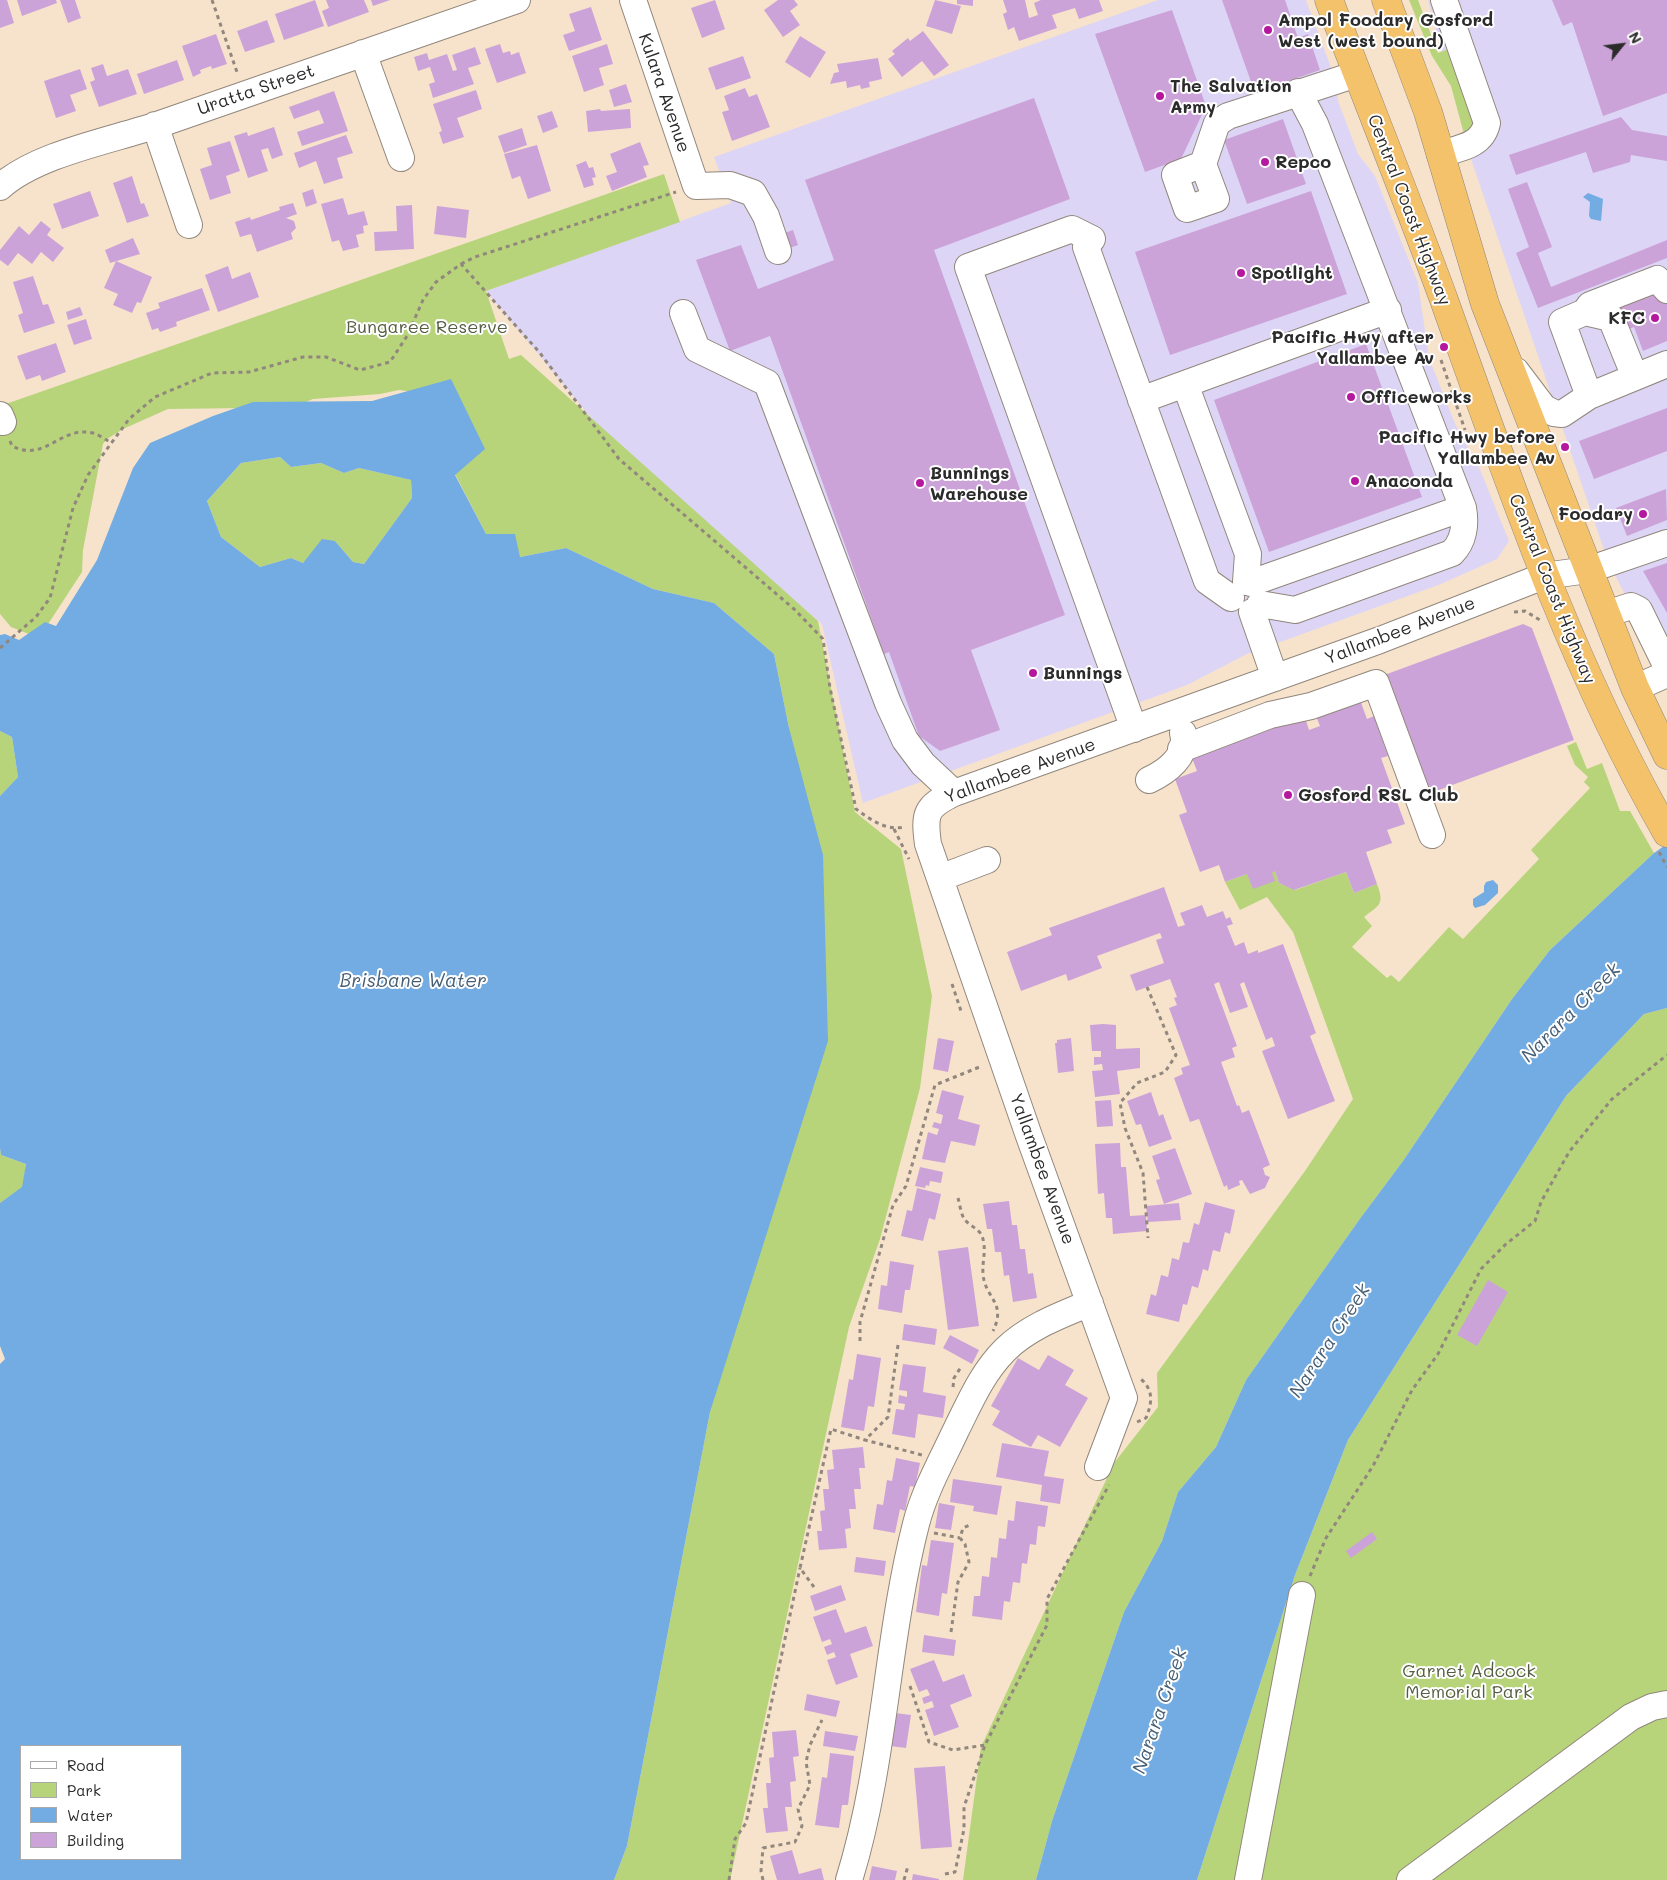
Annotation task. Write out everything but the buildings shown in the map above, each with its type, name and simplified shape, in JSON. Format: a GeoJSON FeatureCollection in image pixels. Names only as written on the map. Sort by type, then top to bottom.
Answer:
{"type":"FeatureCollection","features":[{"type":"Feature","properties":{"kind":"highway","name":"Central Coast Highway"},"geometry":{"type":"LineString","coordinates":[[1329,0],[1441,294],[1544,576],[1607,720],[1635,778],[1667,833]]}},
{"type":"Feature","properties":{"kind":"highway"},"geometry":{"type":"LineString","coordinates":[[1386,0],[1412,67],[1485,304],[1635,688],[1667,755]]}},
{"type":"Feature","properties":{"kind":"street","name":"Uratta Street"},"geometry":{"type":"LineString","coordinates":[[0,187],[15,174],[39,163],[517,0]]}},
{"type":"Feature","properties":{"kind":"street","name":"Kulara Avenue"},"geometry":{"type":"LineString","coordinates":[[632,0],[696,186]]}},
{"type":"Feature","properties":{"kind":"street"},"geometry":{"type":"LineString","coordinates":[[1440,154],[1476,142],[1486,130],[1487,123],[1444,0]]}},
{"type":"Feature","properties":{"kind":"street"},"geometry":{"type":"LineString","coordinates":[[363,53],[400,158]]}},
{"type":"Feature","properties":{"kind":"street"},"geometry":{"type":"LineString","coordinates":[[1203,164],[1217,123],[1228,116],[1357,74]]}},
{"type":"Feature","properties":{"kind":"street"},"geometry":{"type":"LineString","coordinates":[[1134,729],[968,267],[1072,229],[1092,239],[1086,247],[1207,581],[1295,610],[1452,553],[1461,541],[1465,520],[1463,508],[1315,124],[1309,89]]}},
{"type":"Feature","properties":{"kind":"street"},"geometry":{"type":"LineString","coordinates":[[154,125],[189,225]]}},
{"type":"Feature","properties":{"kind":"street"},"geometry":{"type":"LineString","coordinates":[[696,186],[730,185],[753,193],[766,216],[778,251]]}},
{"type":"Feature","properties":{"kind":"street"},"geometry":{"type":"LineString","coordinates":[[1589,396],[1562,322],[1585,312],[1590,306],[1657,279],[1667,290]]}},
{"type":"Feature","properties":{"kind":"street"},"geometry":{"type":"LineString","coordinates":[[1141,400],[1388,310]]}},
{"type":"Feature","properties":{"kind":"street"},"geometry":{"type":"LineString","coordinates":[[1585,312],[1611,318],[1635,377]]}},
{"type":"Feature","properties":{"kind":"street"},"geometry":{"type":"LineString","coordinates":[[683,313],[697,349],[766,383],[888,703],[905,740],[923,764],[954,793]]}},
{"type":"Feature","properties":{"kind":"street"},"geometry":{"type":"LineString","coordinates":[[1506,358],[1544,408],[1554,413],[1562,414],[1589,396],[1667,364]]}},
{"type":"Feature","properties":{"kind":"street"},"geometry":{"type":"LineString","coordinates":[[1185,384],[1248,554],[1248,596],[1275,678]]}},
{"type":"Feature","properties":{"kind":"street"},"geometry":{"type":"LineString","coordinates":[[1248,596],[1463,508]]}},
{"type":"Feature","properties":{"kind":"street","name":"Yallambee Avenue"},"geometry":{"type":"LineString","coordinates":[[1105,1472],[1124,1398],[1029,1136],[928,844],[925,822],[926,813],[938,800],[954,793],[1275,678],[1544,576],[1588,570],[1667,543]]}},
{"type":"Feature","properties":{"kind":"street"},"geometry":{"type":"LineString","coordinates":[[1606,614],[1631,606],[1640,610],[1667,667]]}},
{"type":"Feature","properties":{"kind":"street"},"geometry":{"type":"LineString","coordinates":[[1635,688],[1667,674]]}},
{"type":"Feature","properties":{"kind":"street"},"geometry":{"type":"LineString","coordinates":[[1181,749],[1270,715],[1311,706],[1376,683],[1432,835]]}},
{"type":"Feature","properties":{"kind":"street"},"geometry":{"type":"LineString","coordinates":[[1148,780],[1170,769],[1181,749],[1184,736],[1176,714]]}},
{"type":"Feature","properties":{"kind":"street"},"geometry":{"type":"LineString","coordinates":[[940,878],[987,860]]}},
{"type":"Feature","properties":{"kind":"street"},"geometry":{"type":"LineString","coordinates":[[849,1880],[857,1854],[881,1734],[902,1586],[916,1522],[935,1473],[981,1380],[1006,1350],[1046,1322],[1090,1303]]}},
{"type":"Feature","properties":{"kind":"street"},"geometry":{"type":"LineString","coordinates":[[1248,1880],[1302,1595]]}},
{"type":"Feature","properties":{"kind":"street"},"geometry":{"type":"LineString","coordinates":[[1410,1880],[1631,1717],[1652,1707],[1666,1706]]}},
{"type":"Feature","properties":{"kind":"path"},"geometry":{"type":"LineString","coordinates":[[212,0],[244,94]]}},
{"type":"Feature","properties":{"kind":"path"},"geometry":{"type":"LineString","coordinates":[[0,648],[36,617],[50,598],[73,508],[88,475],[110,442],[129,419],[155,397],[212,373],[249,372],[304,357],[326,357],[360,370],[390,362],[407,336],[423,300],[436,282],[461,264],[475,257],[696,186]]}},
{"type":"Feature","properties":{"kind":"path"},"geometry":{"type":"LineString","coordinates":[[461,264],[540,353],[618,459],[794,609],[823,639],[830,688],[856,809],[873,821],[894,829],[925,822]]}},
{"type":"Feature","properties":{"kind":"path"},"geometry":{"type":"LineString","coordinates":[[1,418],[12,446],[24,452],[34,451],[80,432],[93,433],[110,442]]}},
{"type":"Feature","properties":{"kind":"path"},"geometry":{"type":"LineString","coordinates":[[1147,987],[1176,1055],[1165,1072],[1137,1083],[1120,1103],[1125,1128],[1143,1173],[1148,1238]]}},
{"type":"Feature","properties":{"kind":"path"},"geometry":{"type":"LineString","coordinates":[[1302,1595],[1326,1538],[1373,1466],[1412,1390],[1438,1354],[1481,1269],[1506,1244],[1535,1221],[1541,1202],[1569,1152],[1612,1099],[1667,1055]]}},
{"type":"Feature","properties":{"kind":"path"},"geometry":{"type":"LineString","coordinates":[[860,1341],[860,1322],[893,1206],[906,1186],[935,1085],[982,1066]]}},
{"type":"Feature","properties":{"kind":"path"},"geometry":{"type":"LineString","coordinates":[[958,1198],[965,1219],[980,1233],[986,1247],[983,1274],[986,1285],[998,1306],[998,1321],[990,1339]]}},
{"type":"Feature","properties":{"kind":"path"},"geometry":{"type":"LineString","coordinates":[[865,1440],[888,1417],[898,1345]]}},
{"type":"Feature","properties":{"kind":"path"},"geometry":{"type":"LineString","coordinates":[[729,1880],[735,1839],[746,1823],[830,1430],[931,1457]]}},
{"type":"Feature","properties":{"kind":"path"},"geometry":{"type":"LineString","coordinates":[[945,1874],[955,1872],[964,1829],[964,1807],[984,1745],[1047,1624],[1047,1599],[1105,1472]]}},
{"type":"Feature","properties":{"kind":"path"},"geometry":{"type":"LineString","coordinates":[[951,1632],[958,1582],[969,1562],[965,1544],[960,1538],[963,1528],[970,1525]]}},
{"type":"Feature","properties":{"kind":"path"},"geometry":{"type":"LineString","coordinates":[[800,1568],[814,1587]]}},
{"type":"Feature","properties":{"kind":"path"},"geometry":{"type":"LineString","coordinates":[[907,1678],[929,1742],[953,1750],[984,1745]]}},
{"type":"Feature","properties":{"kind":"path"},"geometry":{"type":"LineString","coordinates":[[763,1880],[761,1871],[763,1848],[794,1842],[802,1826],[798,1809],[810,1784],[806,1762],[810,1745],[822,1720]]}},
{"type":"Feature","properties":{"kind":"path"},"geometry":{"type":"LineString","coordinates":[[904,1880],[908,1866]]}},
{"type":"Feature","properties":{"kind":"shaded area"},"geometry":{"type":"Polygon","coordinates":[[[1158,0],[1306,0],[1336,81],[1338,101],[1358,154],[1375,176],[1418,283],[1429,358],[1456,426],[1479,467],[1509,541],[1497,559],[1441,584],[1247,654],[1187,685],[863,803],[822,624],[618,450],[486,291],[731,203],[714,157],[1158,0]]]}},
{"type":"Feature","properties":{"kind":"shaded area"},"geometry":{"type":"Polygon","coordinates":[[[1428,0],[1667,0],[1667,675],[1618,581],[1603,547],[1470,156],[1428,0]]]}},
{"type":"Feature","properties":{"kind":"green space"},"geometry":{"type":"Polygon","coordinates":[[[1409,0],[1418,0],[1438,53],[1451,48],[1477,124],[1464,134],[1451,86],[1432,56],[1409,0]]]}},
{"type":"Feature","properties":{"kind":"green space","name":"Bungaree Reserve"},"geometry":{"type":"Polygon","coordinates":[[[664,174],[680,222],[486,291],[509,359],[521,355],[818,621],[855,812],[901,849],[932,996],[920,1088],[880,1239],[849,1327],[730,1880],[614,1880],[627,1846],[710,1412],[789,728],[774,654],[714,603],[653,589],[566,548],[520,557],[486,534],[455,474],[420,393],[399,390],[380,394],[313,399],[306,402],[245,408],[168,409],[123,429],[107,439],[103,444],[83,550],[82,572],[39,638],[11,627],[0,614],[0,406],[664,174]]]}},
{"type":"Feature","properties":{"kind":"green space"},"geometry":{"type":"Polygon","coordinates":[[[280,457],[291,467],[321,463],[344,473],[359,468],[411,480],[412,498],[364,564],[353,562],[335,541],[303,563],[291,558],[260,567],[221,537],[207,501],[241,463],[280,457]]]}},
{"type":"Feature","properties":{"kind":"green space"},"geometry":{"type":"Polygon","coordinates":[[[0,731],[12,737],[18,777],[0,796],[0,731]]]}},
{"type":"Feature","properties":{"kind":"green space"},"geometry":{"type":"Polygon","coordinates":[[[1576,742],[1587,769],[1602,763],[1620,811],[1630,811],[1654,853],[1550,950],[1512,999],[1403,1161],[1246,1380],[1216,1447],[1178,1492],[1162,1541],[1124,1612],[1052,1821],[1036,1880],[963,1880],[981,1747],[1114,1463],[1158,1407],[1157,1373],[1305,1171],[1353,1099],[1293,932],[1267,897],[1240,910],[1225,882],[1247,874],[1275,871],[1279,883],[1295,890],[1346,872],[1354,893],[1377,884],[1380,896],[1379,904],[1364,917],[1372,926],[1352,947],[1387,978],[1391,975],[1399,982],[1449,927],[1463,939],[1539,859],[1531,850],[1590,788],[1584,782],[1588,777],[1575,765],[1567,746],[1576,742]]]}},
{"type":"Feature","properties":{"kind":"green space","name":"Garnet Adcock Memorial Park"},"geometry":{"type":"Polygon","coordinates":[[[1667,1008],[1667,1880],[1197,1880],[1295,1575],[1348,1440],[1566,1096],[1644,1014],[1667,1008]]]}},
{"type":"Feature","properties":{"kind":"green space"},"geometry":{"type":"Polygon","coordinates":[[[0,1148],[1,1155],[26,1164],[23,1187],[0,1203],[0,1148]]]}},
{"type":"Feature","properties":{"kind":"water"},"geometry":{"type":"Polygon","coordinates":[[[1588,193],[1603,199],[1601,221],[1591,219],[1589,216],[1590,202],[1583,197],[1588,193]]]}},
{"type":"Feature","properties":{"kind":"water","name":"Brisbane Water"},"geometry":{"type":"Polygon","coordinates":[[[451,379],[485,449],[455,475],[486,534],[515,534],[520,557],[566,548],[653,589],[714,603],[774,654],[789,728],[823,855],[828,1041],[710,1412],[627,1846],[614,1880],[0,1880],[0,1364],[5,1359],[0,1346],[0,1203],[22,1187],[26,1164],[1,1155],[0,1148],[0,796],[18,777],[12,737],[0,731],[0,635],[5,634],[19,640],[45,622],[56,626],[97,560],[133,468],[150,443],[213,416],[253,402],[372,401],[451,379]],[[280,457],[241,463],[207,501],[221,537],[260,567],[291,558],[303,563],[322,539],[335,541],[353,562],[364,564],[412,498],[411,480],[359,468],[344,473],[321,463],[291,467],[280,457]]]}},
{"type":"Feature","properties":{"kind":"water","name":"Narara Creek"},"geometry":{"type":"Polygon","coordinates":[[[1667,844],[1667,1008],[1644,1014],[1566,1096],[1348,1440],[1295,1575],[1197,1880],[1036,1880],[1052,1821],[1124,1612],[1162,1541],[1178,1492],[1216,1447],[1246,1380],[1403,1161],[1512,999],[1550,950],[1654,853],[1667,844]]]}},
{"type":"Feature","properties":{"kind":"water"},"geometry":{"type":"Polygon","coordinates":[[[1493,880],[1498,885],[1498,893],[1485,905],[1475,908],[1473,899],[1484,892],[1486,882],[1493,880]]]}},
{"type":"Feature","properties":{"kind":"place","name":"Ampol Foodary Gosford West (west bound)"},"geometry":{"type":"Point","coordinates":[1268,30]}},
{"type":"Feature","properties":{"kind":"place","name":"The Salvation Army"},"geometry":{"type":"Point","coordinates":[1160,96]}},
{"type":"Feature","properties":{"kind":"place","name":"Repco"},"geometry":{"type":"Point","coordinates":[1265,162]}},
{"type":"Feature","properties":{"kind":"place","name":"Spotlight"},"geometry":{"type":"Point","coordinates":[1241,273]}},
{"type":"Feature","properties":{"kind":"place","name":"KFC"},"geometry":{"type":"Point","coordinates":[1655,318]}},
{"type":"Feature","properties":{"kind":"place","name":"Pacific Hwy after Yallambee Av"},"geometry":{"type":"Point","coordinates":[1444,347]}},
{"type":"Feature","properties":{"kind":"place","name":"Officeworks"},"geometry":{"type":"Point","coordinates":[1351,397]}},
{"type":"Feature","properties":{"kind":"place","name":"Pacific Hwy before Yallambee Av"},"geometry":{"type":"Point","coordinates":[1565,447]}},
{"type":"Feature","properties":{"kind":"place","name":"Anaconda"},"geometry":{"type":"Point","coordinates":[1355,481]}},
{"type":"Feature","properties":{"kind":"place","name":"Bunnings Warehouse"},"geometry":{"type":"Point","coordinates":[920,483]}},
{"type":"Feature","properties":{"kind":"place","name":"Foodary"},"geometry":{"type":"Point","coordinates":[1643,514]}},
{"type":"Feature","properties":{"kind":"place","name":"Bunnings"},"geometry":{"type":"Point","coordinates":[1033,673]}},
{"type":"Feature","properties":{"kind":"place","name":"Gosford RSL Club"},"geometry":{"type":"Point","coordinates":[1288,795]}}]}
